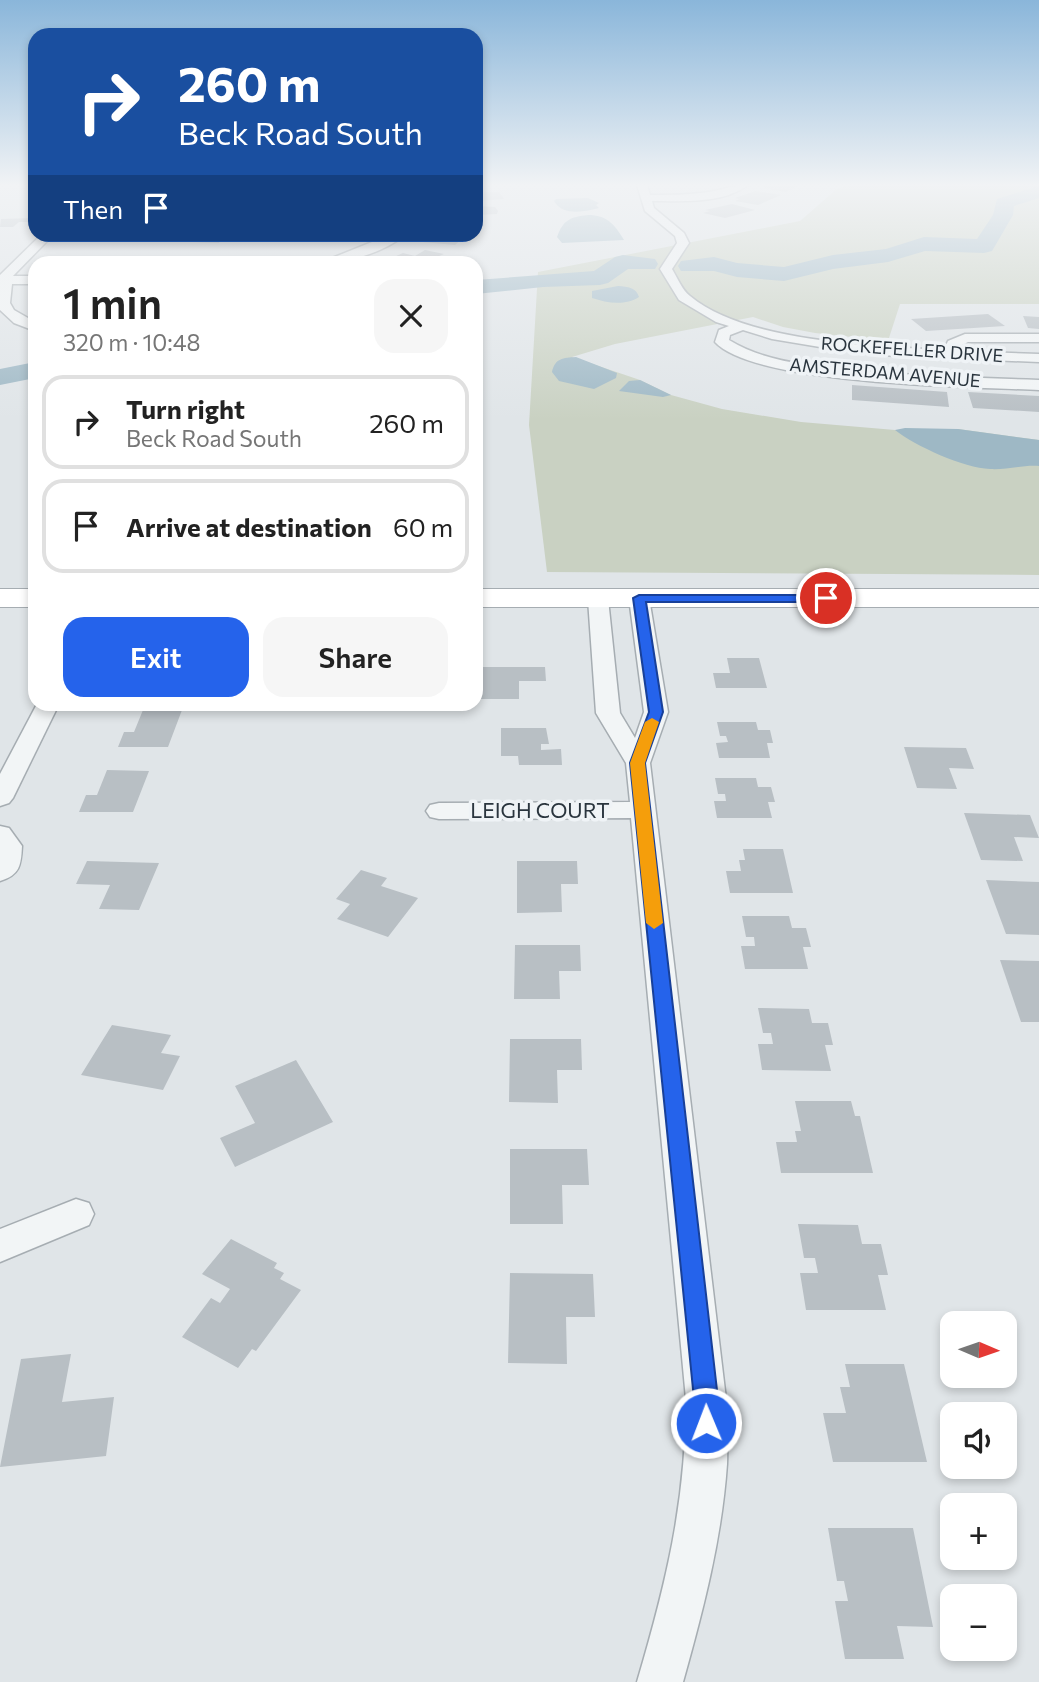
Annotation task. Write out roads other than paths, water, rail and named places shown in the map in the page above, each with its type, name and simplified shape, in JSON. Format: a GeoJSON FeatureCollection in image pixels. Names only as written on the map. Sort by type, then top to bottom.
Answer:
{"type":"FeatureCollection","features":[{"type":"Feature","properties":{"kind":"main road"},"geometry":{"type":"LineString","coordinates":[[0,598],[28,598]]}},
{"type":"Feature","properties":{"kind":"main road"},"geometry":{"type":"LineString","coordinates":[[483,598],[1039,598]]}},
{"type":"Feature","properties":{"kind":"street"},"geometry":{"type":"LineString","coordinates":[[20,263],[3,281],[3,302],[7,310],[28,324]]}},
{"type":"Feature","properties":{"kind":"street","name":"ROCKEFELLER DRIVE"},"geometry":{"type":"LineString","coordinates":[[670,263],[666,269],[668,281],[690,305],[741,326],[787,338],[839,347],[1039,358]]}},
{"type":"Feature","properties":{"kind":"street"},"geometry":{"type":"LineString","coordinates":[[3,281],[28,280]]}},
{"type":"Feature","properties":{"kind":"street","name":"AMSTERDAM AVENUE"},"geometry":{"type":"LineString","coordinates":[[741,326],[724,333],[722,342],[737,353],[769,362],[854,374],[1039,385]]}},
{"type":"Feature","properties":{"kind":"street"},"geometry":{"type":"LineString","coordinates":[[950,354],[953,344],[965,338],[1039,338]]}},
{"type":"Feature","properties":{"kind":"street"},"geometry":{"type":"LineString","coordinates":[[639,598],[656,712],[638,763],[706,1399],[705,1472],[698,1529],[681,1610],[660,1682]]}},
{"type":"Feature","properties":{"kind":"street"},"geometry":{"type":"LineString","coordinates":[[598,599],[608,713],[638,763]]}},
{"type":"Feature","properties":{"kind":"street"},"geometry":{"type":"LineString","coordinates":[[0,798],[44,711]]}},
{"type":"Feature","properties":{"kind":"street","name":"LEIGH COURT"},"geometry":{"type":"LineString","coordinates":[[439,811],[642,810]]}},
{"type":"Feature","properties":{"kind":"street"},"geometry":{"type":"LineString","coordinates":[[0,834],[9,846],[7,867],[0,872]]}},
{"type":"Feature","properties":{"kind":"street"},"geometry":{"type":"LineString","coordinates":[[0,1246],[76,1214]]}},
{"type":"Feature","properties":{"kind":"water"},"geometry":{"type":"Polygon","coordinates":[[[618,286],[634,289],[639,297],[616,303],[592,298],[592,291],[618,286]]]}},
{"type":"Feature","properties":{"kind":"water"},"geometry":{"type":"Polygon","coordinates":[[[576,357],[617,373],[616,378],[594,389],[559,381],[552,372],[557,361],[576,357]]]}},
{"type":"Feature","properties":{"kind":"water"},"geometry":{"type":"Polygon","coordinates":[[[640,380],[671,395],[663,397],[619,391],[629,381],[640,380]]]}},
{"type":"Feature","properties":{"kind":"water"},"geometry":{"type":"Polygon","coordinates":[[[958,429],[1039,440],[1039,466],[996,469],[967,465],[927,449],[895,430],[958,429]]]}},
{"type":"Feature","properties":{"kind":"waterway"},"geometry":{"type":"LineString","coordinates":[[483,286],[600,278],[621,263]]}},
{"type":"Feature","properties":{"kind":"waterway"},"geometry":{"type":"LineString","coordinates":[[641,263],[647,264]]}},
{"type":"Feature","properties":{"kind":"waterway"},"geometry":{"type":"LineString","coordinates":[[689,266],[714,264],[737,270],[784,274],[827,263]]}},
{"type":"Feature","properties":{"kind":"waterway"},"geometry":{"type":"LineString","coordinates":[[0,377],[28,371]]}}]}
